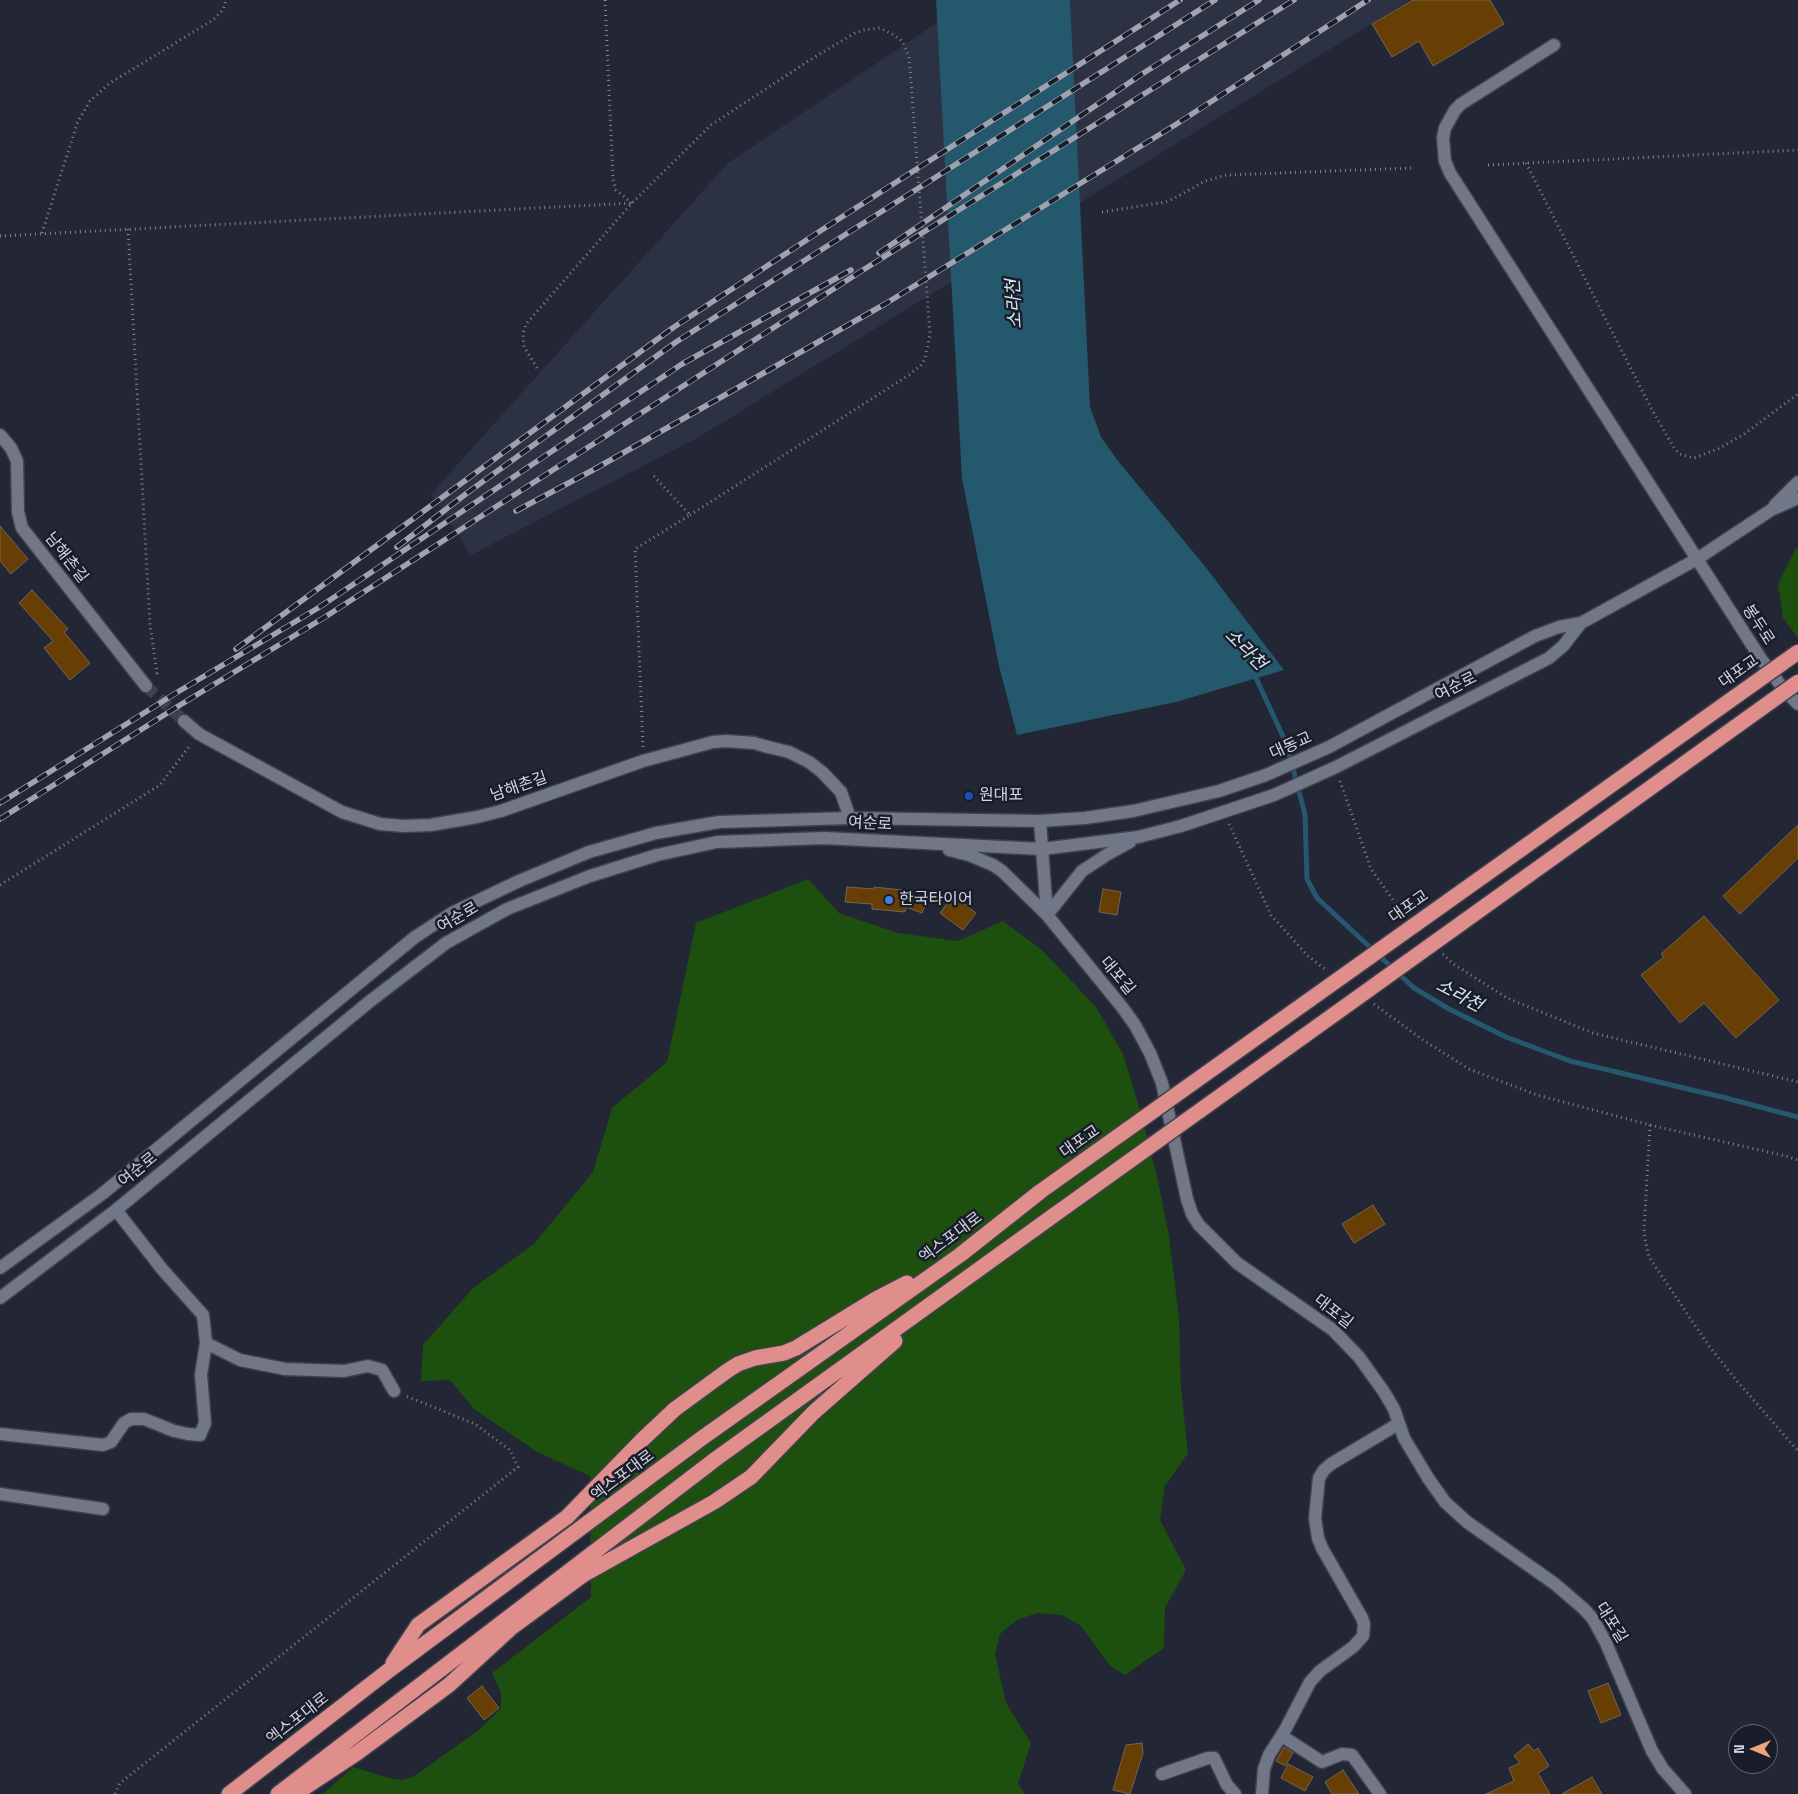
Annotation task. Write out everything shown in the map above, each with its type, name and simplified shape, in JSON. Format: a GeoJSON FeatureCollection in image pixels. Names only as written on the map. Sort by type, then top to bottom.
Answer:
{"type":"FeatureCollection","features":[{"type":"Feature","properties":{"kind":"highway","name":"대포교"},"geometry":{"type":"LineString","coordinates":[[1041,1191],[1798,652]]}},
{"type":"Feature","properties":{"kind":"highway"},"geometry":{"type":"LineString","coordinates":[[278,1794],[717,1458],[1798,682]]}},
{"type":"Feature","properties":{"kind":"highway","name":"엑스포대로"},"geometry":{"type":"LineString","coordinates":[[229,1794],[388,1672],[702,1438],[960,1255],[1041,1191]]}},
{"type":"Feature","properties":{"kind":"highway"},"geometry":{"type":"LineString","coordinates":[[388,1672],[418,1625],[567,1517],[675,1409],[727,1371],[738,1364],[755,1358],[784,1353],[796,1348],[876,1299],[960,1255]]}},
{"type":"Feature","properties":{"kind":"highway"},"geometry":{"type":"LineString","coordinates":[[294,1794],[357,1753],[449,1685],[511,1628],[583,1575],[714,1502],[751,1477],[814,1412],[971,1276]]}},
{"type":"Feature","properties":{"kind":"street","name":"봉두로"},"geometry":{"type":"LineString","coordinates":[[1554,45],[1461,104],[1455,110],[1445,128],[1443,138],[1445,161],[1450,173],[1761,659],[1785,691],[1798,704]]}},
{"type":"Feature","properties":{"kind":"street","name":"남해촌길"},"geometry":{"type":"LineString","coordinates":[[0,435],[12,448],[17,460],[18,512],[22,528],[144,683]]}},
{"type":"Feature","properties":{"kind":"street","name":"여순로"},"geometry":{"type":"LineString","coordinates":[[1771,510],[1798,482]]}},
{"type":"Feature","properties":{"kind":"street","name":"여순로"},"geometry":{"type":"LineString","coordinates":[[1329,746],[1535,636],[1559,627],[1581,623],[1697,559],[1771,510],[1798,498]]}},
{"type":"Feature","properties":{"kind":"street","name":"여순로"},"geometry":{"type":"LineString","coordinates":[[1336,767],[1549,658],[1563,646],[1581,623]]}},
{"type":"Feature","properties":{"kind":"street","name":"남해촌길"},"geometry":{"type":"LineString","coordinates":[[184,721],[199,734],[342,812],[380,824],[404,826],[455,822],[501,811],[643,761],[712,742],[726,741],[754,743],[789,752],[810,762],[841,792],[850,818]]}},
{"type":"Feature","properties":{"kind":"street","name":"대동교"},"geometry":{"type":"LineString","coordinates":[[1085,818],[1133,812],[1219,791],[1266,775],[1329,746]]}},
{"type":"Feature","properties":{"kind":"street"},"geometry":{"type":"LineString","coordinates":[[1047,915],[1082,871],[1138,837],[1223,813],[1274,795],[1336,767]]}},
{"type":"Feature","properties":{"kind":"street","name":"여순로"},"geometry":{"type":"LineString","coordinates":[[0,1268],[102,1194],[415,937],[452,913],[519,881],[589,852],[656,833],[719,822],[850,818],[1040,821],[1085,818]]}},
{"type":"Feature","properties":{"kind":"street"},"geometry":{"type":"LineString","coordinates":[[1040,821],[1047,915]]}},
{"type":"Feature","properties":{"kind":"street","name":"여순로"},"geometry":{"type":"LineString","coordinates":[[0,1298],[116,1210],[384,990],[446,943],[507,909],[590,876],[658,855],[718,842],[824,838],[1042,849],[1138,837]]}},
{"type":"Feature","properties":{"kind":"street","name":"대포길"},"geometry":{"type":"LineString","coordinates":[[923,843],[969,855],[993,865],[1002,872],[1047,915],[1122,1007],[1135,1025],[1150,1053],[1162,1084],[1187,1199],[1192,1214],[1199,1225],[1237,1263],[1346,1341],[1384,1392],[1394,1410],[1404,1438],[1423,1472],[1445,1502],[1467,1522],[1570,1596],[1584,1609],[1606,1643],[1652,1751],[1663,1769],[1683,1794]]}},
{"type":"Feature","properties":{"kind":"street"},"geometry":{"type":"LineString","coordinates":[[0,1434],[103,1445],[111,1442],[124,1423],[144,1419],[174,1431],[200,1435],[205,1423],[201,1375],[206,1343],[203,1316],[162,1269],[116,1210]]}},
{"type":"Feature","properties":{"kind":"street"},"geometry":{"type":"LineString","coordinates":[[206,1343],[240,1360],[285,1369],[344,1371],[368,1366],[382,1370],[394,1391]]}},
{"type":"Feature","properties":{"kind":"street"},"geometry":{"type":"LineString","coordinates":[[1262,1794],[1264,1770],[1269,1756],[1282,1736],[1310,1682],[1334,1660],[1353,1647],[1363,1636],[1364,1631],[1362,1618],[1318,1538],[1315,1518],[1319,1478],[1331,1464],[1398,1424]]}},
{"type":"Feature","properties":{"kind":"street"},"geometry":{"type":"LineString","coordinates":[[0,1494],[103,1509]]}},
{"type":"Feature","properties":{"kind":"street"},"geometry":{"type":"LineString","coordinates":[[1282,1736],[1322,1762],[1342,1754],[1352,1755],[1380,1794]]}},
{"type":"Feature","properties":{"kind":"street"},"geometry":{"type":"LineString","coordinates":[[1162,1774],[1208,1758],[1214,1758],[1227,1785],[1235,1794]]}},
{"type":"Feature","properties":{"kind":"path"},"geometry":{"type":"LineString","coordinates":[[42,234],[78,121],[90,101],[110,83],[219,16],[226,0]]}},
{"type":"Feature","properties":{"kind":"path"},"geometry":{"type":"LineString","coordinates":[[605,0],[613,178],[616,190],[632,203]]}},
{"type":"Feature","properties":{"kind":"path"},"geometry":{"type":"LineString","coordinates":[[537,368],[528,357],[524,347],[523,334],[526,324],[632,203],[711,125],[855,33],[880,28],[902,41],[909,56],[930,334],[925,359],[922,365],[909,375],[635,549],[643,761]]}},
{"type":"Feature","properties":{"kind":"path"},"geometry":{"type":"LineString","coordinates":[[1488,165],[1798,150]]}},
{"type":"Feature","properties":{"kind":"path"},"geometry":{"type":"LineString","coordinates":[[1526,163],[1651,408],[1674,448],[1680,454],[1694,458],[1718,449],[1744,434],[1798,394]]}},
{"type":"Feature","properties":{"kind":"path"},"geometry":{"type":"LineString","coordinates":[[1102,212],[1166,202],[1205,181],[1227,175],[1412,168]]}},
{"type":"Feature","properties":{"kind":"path"},"geometry":{"type":"LineString","coordinates":[[0,236],[632,203]]}},
{"type":"Feature","properties":{"kind":"path"},"geometry":{"type":"LineString","coordinates":[[128,229],[150,625],[157,673],[144,683]]}},
{"type":"Feature","properties":{"kind":"path"},"geometry":{"type":"LineString","coordinates":[[653,474],[690,514]]}},
{"type":"Feature","properties":{"kind":"path"},"geometry":{"type":"LineString","coordinates":[[0,885],[160,785],[199,734]]}},
{"type":"Feature","properties":{"kind":"path"},"geometry":{"type":"LineString","coordinates":[[1336,767],[1371,869],[1406,917]]}},
{"type":"Feature","properties":{"kind":"path"},"geometry":{"type":"LineString","coordinates":[[1223,813],[1271,915],[1308,956],[1331,973]]}},
{"type":"Feature","properties":{"kind":"path"},"geometry":{"type":"LineString","coordinates":[[1439,950],[1452,963],[1507,998],[1593,1033],[1798,1082]]}},
{"type":"Feature","properties":{"kind":"path"},"geometry":{"type":"LineString","coordinates":[[1369,1000],[1423,1040],[1469,1069],[1537,1095],[1650,1125],[1798,1160]]}},
{"type":"Feature","properties":{"kind":"path"},"geometry":{"type":"LineString","coordinates":[[1650,1125],[1644,1229],[1649,1257],[1709,1346],[1798,1451]]}},
{"type":"Feature","properties":{"kind":"path"},"geometry":{"type":"LineString","coordinates":[[115,1794],[120,1783],[518,1467],[510,1450],[474,1424],[394,1391]]}},
{"type":"Feature","properties":{"kind":"shaded area"},"geometry":{"type":"Polygon","coordinates":[[[971,0],[1410,0],[699,437],[471,555],[431,494],[728,163],[971,0]]]}},
{"type":"Feature","properties":{"kind":"green space"},"geometry":{"type":"Polygon","coordinates":[[[1798,547],[1798,638],[1783,618],[1778,584],[1798,547]]]}},
{"type":"Feature","properties":{"kind":"green space"},"geometry":{"type":"Polygon","coordinates":[[[808,879],[839,913],[898,933],[958,941],[1003,921],[1042,950],[1096,1007],[1123,1054],[1157,1176],[1169,1236],[1179,1318],[1181,1388],[1188,1453],[1165,1486],[1160,1520],[1186,1570],[1165,1608],[1164,1648],[1125,1675],[1110,1666],[1081,1626],[1062,1615],[1037,1613],[1017,1620],[1000,1634],[995,1654],[1006,1703],[1031,1743],[1018,1784],[1025,1794],[323,1794],[353,1767],[393,1779],[402,1780],[413,1777],[480,1729],[501,1708],[501,1692],[492,1673],[591,1597],[590,1476],[537,1452],[474,1409],[450,1380],[421,1381],[423,1345],[473,1288],[534,1244],[593,1172],[612,1108],[667,1062],[696,923],[808,879]]]}},
{"type":"Feature","properties":{"kind":"water"},"geometry":{"type":"Polygon","coordinates":[[[936,0],[1070,0],[1090,407],[1101,437],[1118,461],[1204,565],[1284,670],[1176,702],[1017,735],[999,666],[962,478],[936,0]]]}},
{"type":"Feature","properties":{"kind":"building"},"geometry":{"type":"Polygon","coordinates":[[[1413,0],[1490,0],[1504,24],[1433,66],[1419,41],[1392,57],[1372,24],[1413,0]]]}},
{"type":"Feature","properties":{"kind":"building"},"geometry":{"type":"Polygon","coordinates":[[[0,526],[28,559],[11,574],[0,561],[0,526]]]}},
{"type":"Feature","properties":{"kind":"building"},"geometry":{"type":"Polygon","coordinates":[[[32,590],[68,629],[64,632],[90,663],[70,680],[44,648],[53,641],[19,603],[32,590]]]}},
{"type":"Feature","properties":{"kind":"building"},"geometry":{"type":"Polygon","coordinates":[[[1798,825],[1798,858],[1740,914],[1723,896],[1798,825]]]}},
{"type":"Feature","properties":{"kind":"building"},"geometry":{"type":"Polygon","coordinates":[[[847,887],[874,889],[874,887],[930,893],[922,913],[906,907],[905,912],[872,909],[872,904],[845,902],[847,887]]]}},
{"type":"Feature","properties":{"kind":"building"},"geometry":{"type":"Polygon","coordinates":[[[1103,889],[1121,892],[1117,915],[1099,912],[1103,889]]]}},
{"type":"Feature","properties":{"kind":"building"},"geometry":{"type":"Polygon","coordinates":[[[953,895],[976,913],[963,930],[940,913],[953,895]]]}},
{"type":"Feature","properties":{"kind":"building"},"geometry":{"type":"Polygon","coordinates":[[[1704,916],[1779,1000],[1736,1038],[1704,1003],[1680,1023],[1641,975],[1664,957],[1661,954],[1704,916]]]}},
{"type":"Feature","properties":{"kind":"building"},"geometry":{"type":"Polygon","coordinates":[[[1373,1205],[1385,1224],[1354,1243],[1342,1224],[1373,1205]]]}},
{"type":"Feature","properties":{"kind":"building"},"geometry":{"type":"Polygon","coordinates":[[[1608,1683],[1621,1715],[1601,1723],[1588,1691],[1608,1683]]]}},
{"type":"Feature","properties":{"kind":"building"},"geometry":{"type":"Polygon","coordinates":[[[482,1686],[499,1708],[484,1720],[467,1698],[482,1686]]]}},
{"type":"Feature","properties":{"kind":"building"},"geometry":{"type":"Polygon","coordinates":[[[1142,1743],[1143,1753],[1130,1794],[1113,1790],[1126,1745],[1142,1743]]]}},
{"type":"Feature","properties":{"kind":"building"},"geometry":{"type":"Polygon","coordinates":[[[1528,1744],[1534,1751],[1538,1748],[1549,1766],[1538,1773],[1550,1794],[1486,1794],[1514,1781],[1509,1768],[1520,1763],[1514,1756],[1528,1744]]]}},
{"type":"Feature","properties":{"kind":"building"},"geometry":{"type":"Polygon","coordinates":[[[1284,1747],[1293,1753],[1285,1766],[1276,1761],[1284,1747]]]}},
{"type":"Feature","properties":{"kind":"building"},"geometry":{"type":"Polygon","coordinates":[[[1288,1764],[1313,1777],[1305,1791],[1281,1778],[1288,1764]]]}},
{"type":"Feature","properties":{"kind":"building"},"geometry":{"type":"Polygon","coordinates":[[[1343,1770],[1359,1794],[1332,1794],[1325,1782],[1343,1770]]]}},
{"type":"Feature","properties":{"kind":"building"},"geometry":{"type":"Polygon","coordinates":[[[1592,1777],[1602,1794],[1562,1794],[1592,1777]]]}},
{"type":"Feature","properties":{"kind":"waterway","name":"소라천"},"geometry":{"type":"LineString","coordinates":[[1252,674],[1256,678],[1287,745],[1305,815],[1307,879],[1317,898],[1414,988],[1449,1009],[1506,1037],[1570,1061],[1798,1117]]}},
{"type":"Feature","properties":{"kind":"tunnel"},"geometry":{"type":"LineString","coordinates":[[146,686],[184,721]]}},
{"type":"Feature","properties":{"kind":"railway"},"geometry":{"type":"LineString","coordinates":[[236,649],[674,327],[1180,0]]}},
{"type":"Feature","properties":{"kind":"railway"},"geometry":{"type":"LineString","coordinates":[[397,547],[467,493],[676,342],[1215,0]]}},
{"type":"Feature","properties":{"kind":"railway"},"geometry":{"type":"LineString","coordinates":[[879,253],[1142,74],[1259,0]]}},
{"type":"Feature","properties":{"kind":"railway"},"geometry":{"type":"LineString","coordinates":[[0,819],[180,705],[325,617],[863,270],[1294,0]]}},
{"type":"Feature","properties":{"kind":"railway"},"geometry":{"type":"LineString","coordinates":[[516,511],[593,470],[885,304],[1175,125],[1368,0]]}},
{"type":"Feature","properties":{"kind":"railway"},"geometry":{"type":"LineString","coordinates":[[0,803],[176,693],[318,608],[682,364],[851,270]]}},
{"type":"Feature","properties":{"kind":"place","name":"원대포"},"geometry":{"type":"Point","coordinates":[969,796]}},
{"type":"Feature","properties":{"kind":"place","name":"한국타이어"},"geometry":{"type":"Point","coordinates":[889,900]}}]}
